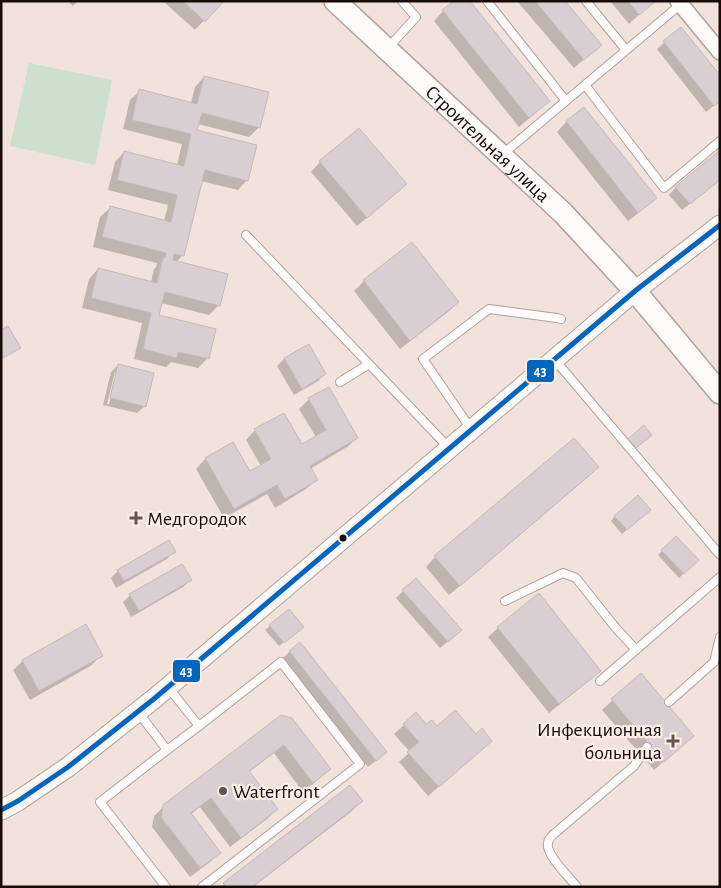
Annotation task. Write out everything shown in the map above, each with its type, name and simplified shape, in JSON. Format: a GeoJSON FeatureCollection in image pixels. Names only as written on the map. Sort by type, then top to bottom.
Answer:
{"type":"FeatureCollection","features":[{"type":"Feature","properties":{"kind":"main road","name":"Строительная улица"},"geometry":{"type":"LineString","coordinates":[[334,1],[563,213],[635,291],[720,393]]}},
{"type":"Feature","properties":{"kind":"street"},"geometry":{"type":"LineString","coordinates":[[681,2],[720,52]]}},
{"type":"Feature","properties":{"kind":"street"},"geometry":{"type":"LineString","coordinates":[[1,810],[18,801],[68,767],[138,712],[635,291],[720,225]]}},
{"type":"Feature","properties":{"kind":"lane"},"geometry":{"type":"LineString","coordinates":[[386,50],[416,17],[402,1]]}},
{"type":"Feature","properties":{"kind":"lane"},"geometry":{"type":"LineString","coordinates":[[487,1],[566,101]]}},
{"type":"Feature","properties":{"kind":"lane"},"geometry":{"type":"LineString","coordinates":[[586,1],[626,50]]}},
{"type":"Feature","properties":{"kind":"lane"},"geometry":{"type":"LineString","coordinates":[[501,156],[681,2]]}},
{"type":"Feature","properties":{"kind":"lane"},"geometry":{"type":"LineString","coordinates":[[585,85],[664,188],[720,141]]}},
{"type":"Feature","properties":{"kind":"lane"},"geometry":{"type":"LineString","coordinates":[[246,235],[450,449]]}},
{"type":"Feature","properties":{"kind":"lane"},"geometry":{"type":"LineString","coordinates":[[472,430],[423,359],[489,309],[561,319]]}},
{"type":"Feature","properties":{"kind":"lane"},"geometry":{"type":"LineString","coordinates":[[555,360],[720,555]]}},
{"type":"Feature","properties":{"kind":"lane"},"geometry":{"type":"LineString","coordinates":[[340,382],[369,364]]}},
{"type":"Feature","properties":{"kind":"lane"},"geometry":{"type":"LineString","coordinates":[[505,601],[563,573],[576,578],[636,650]]}},
{"type":"Feature","properties":{"kind":"lane"},"geometry":{"type":"LineString","coordinates":[[600,680],[720,577]]}},
{"type":"Feature","properties":{"kind":"lane"},"geometry":{"type":"LineString","coordinates":[[669,702],[717,665],[720,637]]}},
{"type":"Feature","properties":{"kind":"lane"},"geometry":{"type":"LineString","coordinates":[[166,887],[100,802],[281,662],[360,764],[202,887]]}},
{"type":"Feature","properties":{"kind":"lane"},"geometry":{"type":"LineString","coordinates":[[168,687],[199,726]]}},
{"type":"Feature","properties":{"kind":"lane"},"geometry":{"type":"LineString","coordinates":[[138,712],[167,750]]}},
{"type":"Feature","properties":{"kind":"lane"},"geometry":{"type":"LineString","coordinates":[[577,887],[551,857],[547,848],[548,841],[634,766],[646,747]]}},
{"type":"Feature","properties":{"kind":"green space"},"geometry":{"type":"Polygon","coordinates":[[[29,63],[112,80],[95,165],[10,146],[29,63]]]}},
{"type":"Feature","properties":{"kind":"building"},"geometry":{"type":"Polygon","coordinates":[[[183,1],[224,1],[205,22],[183,1]]]}},
{"type":"Feature","properties":{"kind":"building"},"geometry":{"type":"Polygon","coordinates":[[[454,1],[470,1],[550,101],[529,118],[442,10],[454,1]]]}},
{"type":"Feature","properties":{"kind":"building"},"geometry":{"type":"Polygon","coordinates":[[[535,1],[565,1],[602,45],[584,60],[535,1]]]}},
{"type":"Feature","properties":{"kind":"building"},"geometry":{"type":"Polygon","coordinates":[[[628,1],[656,1],[639,15],[628,1]]]}},
{"type":"Feature","properties":{"kind":"building"},"geometry":{"type":"Polygon","coordinates":[[[681,27],[720,75],[720,101],[714,106],[663,41],[681,27]]]}},
{"type":"Feature","properties":{"kind":"building"},"geometry":{"type":"Polygon","coordinates":[[[204,76],[269,92],[260,128],[202,113],[197,130],[257,145],[248,181],[205,170],[184,256],[174,254],[173,260],[228,274],[220,306],[165,292],[159,315],[216,329],[209,359],[178,352],[177,358],[143,349],[151,313],[91,298],[98,268],[157,283],[163,258],[165,258],[166,253],[102,237],[110,206],[171,222],[177,195],[117,180],[124,151],[184,166],[191,134],[132,120],[139,89],[197,104],[204,76]]]}},
{"type":"Feature","properties":{"kind":"building"},"geometry":{"type":"Polygon","coordinates":[[[584,107],[657,198],[638,213],[566,121],[584,107]]]}},
{"type":"Feature","properties":{"kind":"building"},"geometry":{"type":"Polygon","coordinates":[[[359,128],[407,184],[367,218],[319,161],[359,128]]]}},
{"type":"Feature","properties":{"kind":"building"},"geometry":{"type":"Polygon","coordinates":[[[720,150],[720,180],[690,204],[675,187],[720,150]]]}},
{"type":"Feature","properties":{"kind":"building"},"geometry":{"type":"Polygon","coordinates":[[[412,242],[459,302],[410,341],[363,280],[412,242]]]}},
{"type":"Feature","properties":{"kind":"building"},"geometry":{"type":"Polygon","coordinates":[[[8,326],[21,348],[1,359],[1,330],[8,326]]]}},
{"type":"Feature","properties":{"kind":"building"},"geometry":{"type":"Polygon","coordinates":[[[309,344],[326,374],[302,389],[284,358],[309,344]]]}},
{"type":"Feature","properties":{"kind":"building"},"geometry":{"type":"Polygon","coordinates":[[[118,364],[154,373],[146,407],[110,398],[118,364]]]}},
{"type":"Feature","properties":{"kind":"building"},"geometry":{"type":"Polygon","coordinates":[[[329,387],[358,438],[310,466],[318,480],[285,499],[277,485],[234,509],[205,458],[233,442],[250,471],[271,459],[254,429],[284,413],[302,444],[326,430],[308,398],[329,387]]]}},
{"type":"Feature","properties":{"kind":"building"},"geometry":{"type":"Polygon","coordinates":[[[644,425],[652,435],[636,448],[628,439],[644,425]]]}},
{"type":"Feature","properties":{"kind":"building"},"geometry":{"type":"Polygon","coordinates":[[[574,438],[599,467],[460,586],[434,556],[574,438]]]}},
{"type":"Feature","properties":{"kind":"building"},"geometry":{"type":"Polygon","coordinates":[[[638,495],[651,510],[627,530],[614,516],[638,495]]]}},
{"type":"Feature","properties":{"kind":"building"},"geometry":{"type":"Polygon","coordinates":[[[676,536],[699,560],[684,574],[661,550],[676,536]]]}},
{"type":"Feature","properties":{"kind":"building"},"geometry":{"type":"Polygon","coordinates":[[[169,540],[176,552],[124,581],[117,570],[169,540]]]}},
{"type":"Feature","properties":{"kind":"building"},"geometry":{"type":"Polygon","coordinates":[[[182,564],[192,580],[139,611],[129,594],[182,564]]]}},
{"type":"Feature","properties":{"kind":"building"},"geometry":{"type":"Polygon","coordinates":[[[416,578],[462,630],[448,642],[402,590],[416,578]]]}},
{"type":"Feature","properties":{"kind":"building"},"geometry":{"type":"Polygon","coordinates":[[[539,593],[601,671],[559,704],[497,627],[539,593]]]}},
{"type":"Feature","properties":{"kind":"building"},"geometry":{"type":"Polygon","coordinates":[[[289,609],[304,627],[284,643],[269,625],[289,609]]]}},
{"type":"Feature","properties":{"kind":"building"},"geometry":{"type":"Polygon","coordinates":[[[86,624],[103,656],[39,691],[22,660],[86,624]]]}},
{"type":"Feature","properties":{"kind":"building"},"geometry":{"type":"Polygon","coordinates":[[[300,642],[387,752],[376,761],[289,651],[300,642]]]}},
{"type":"Feature","properties":{"kind":"building"},"geometry":{"type":"Polygon","coordinates":[[[641,673],[694,736],[664,762],[611,699],[641,673]]]}},
{"type":"Feature","properties":{"kind":"building"},"geometry":{"type":"Polygon","coordinates":[[[455,710],[476,734],[482,728],[492,741],[439,787],[407,752],[419,742],[403,724],[416,712],[426,724],[432,720],[437,726],[455,710]]]}},
{"type":"Feature","properties":{"kind":"building","name":"Waterfront"},"geometry":{"type":"Polygon","coordinates":[[[281,715],[292,718],[331,769],[313,783],[284,745],[249,771],[278,809],[241,838],[211,798],[191,813],[221,853],[200,868],[161,817],[163,805],[281,715]]]}},
{"type":"Feature","properties":{"kind":"building"},"geometry":{"type":"Polygon","coordinates":[[[350,785],[363,801],[252,887],[226,887],[223,883],[350,785]]]}},
{"type":"Feature","properties":{"kind":"transit line","name":"43"},"geometry":{"type":"LineString","coordinates":[[1,810],[18,801],[68,767],[155,698],[635,291],[720,225]]}},
{"type":"Feature","properties":{"kind":"place","name":"Медгородок"},"geometry":{"type":"Point","coordinates":[136,518]}},
{"type":"Feature","properties":{"kind":"place","name":"Инфекционная больница"},"geometry":{"type":"Point","coordinates":[673,741]}},
{"type":"Feature","properties":{"kind":"place","name":"Waterfront"},"geometry":{"type":"Point","coordinates":[223,791]}}]}
